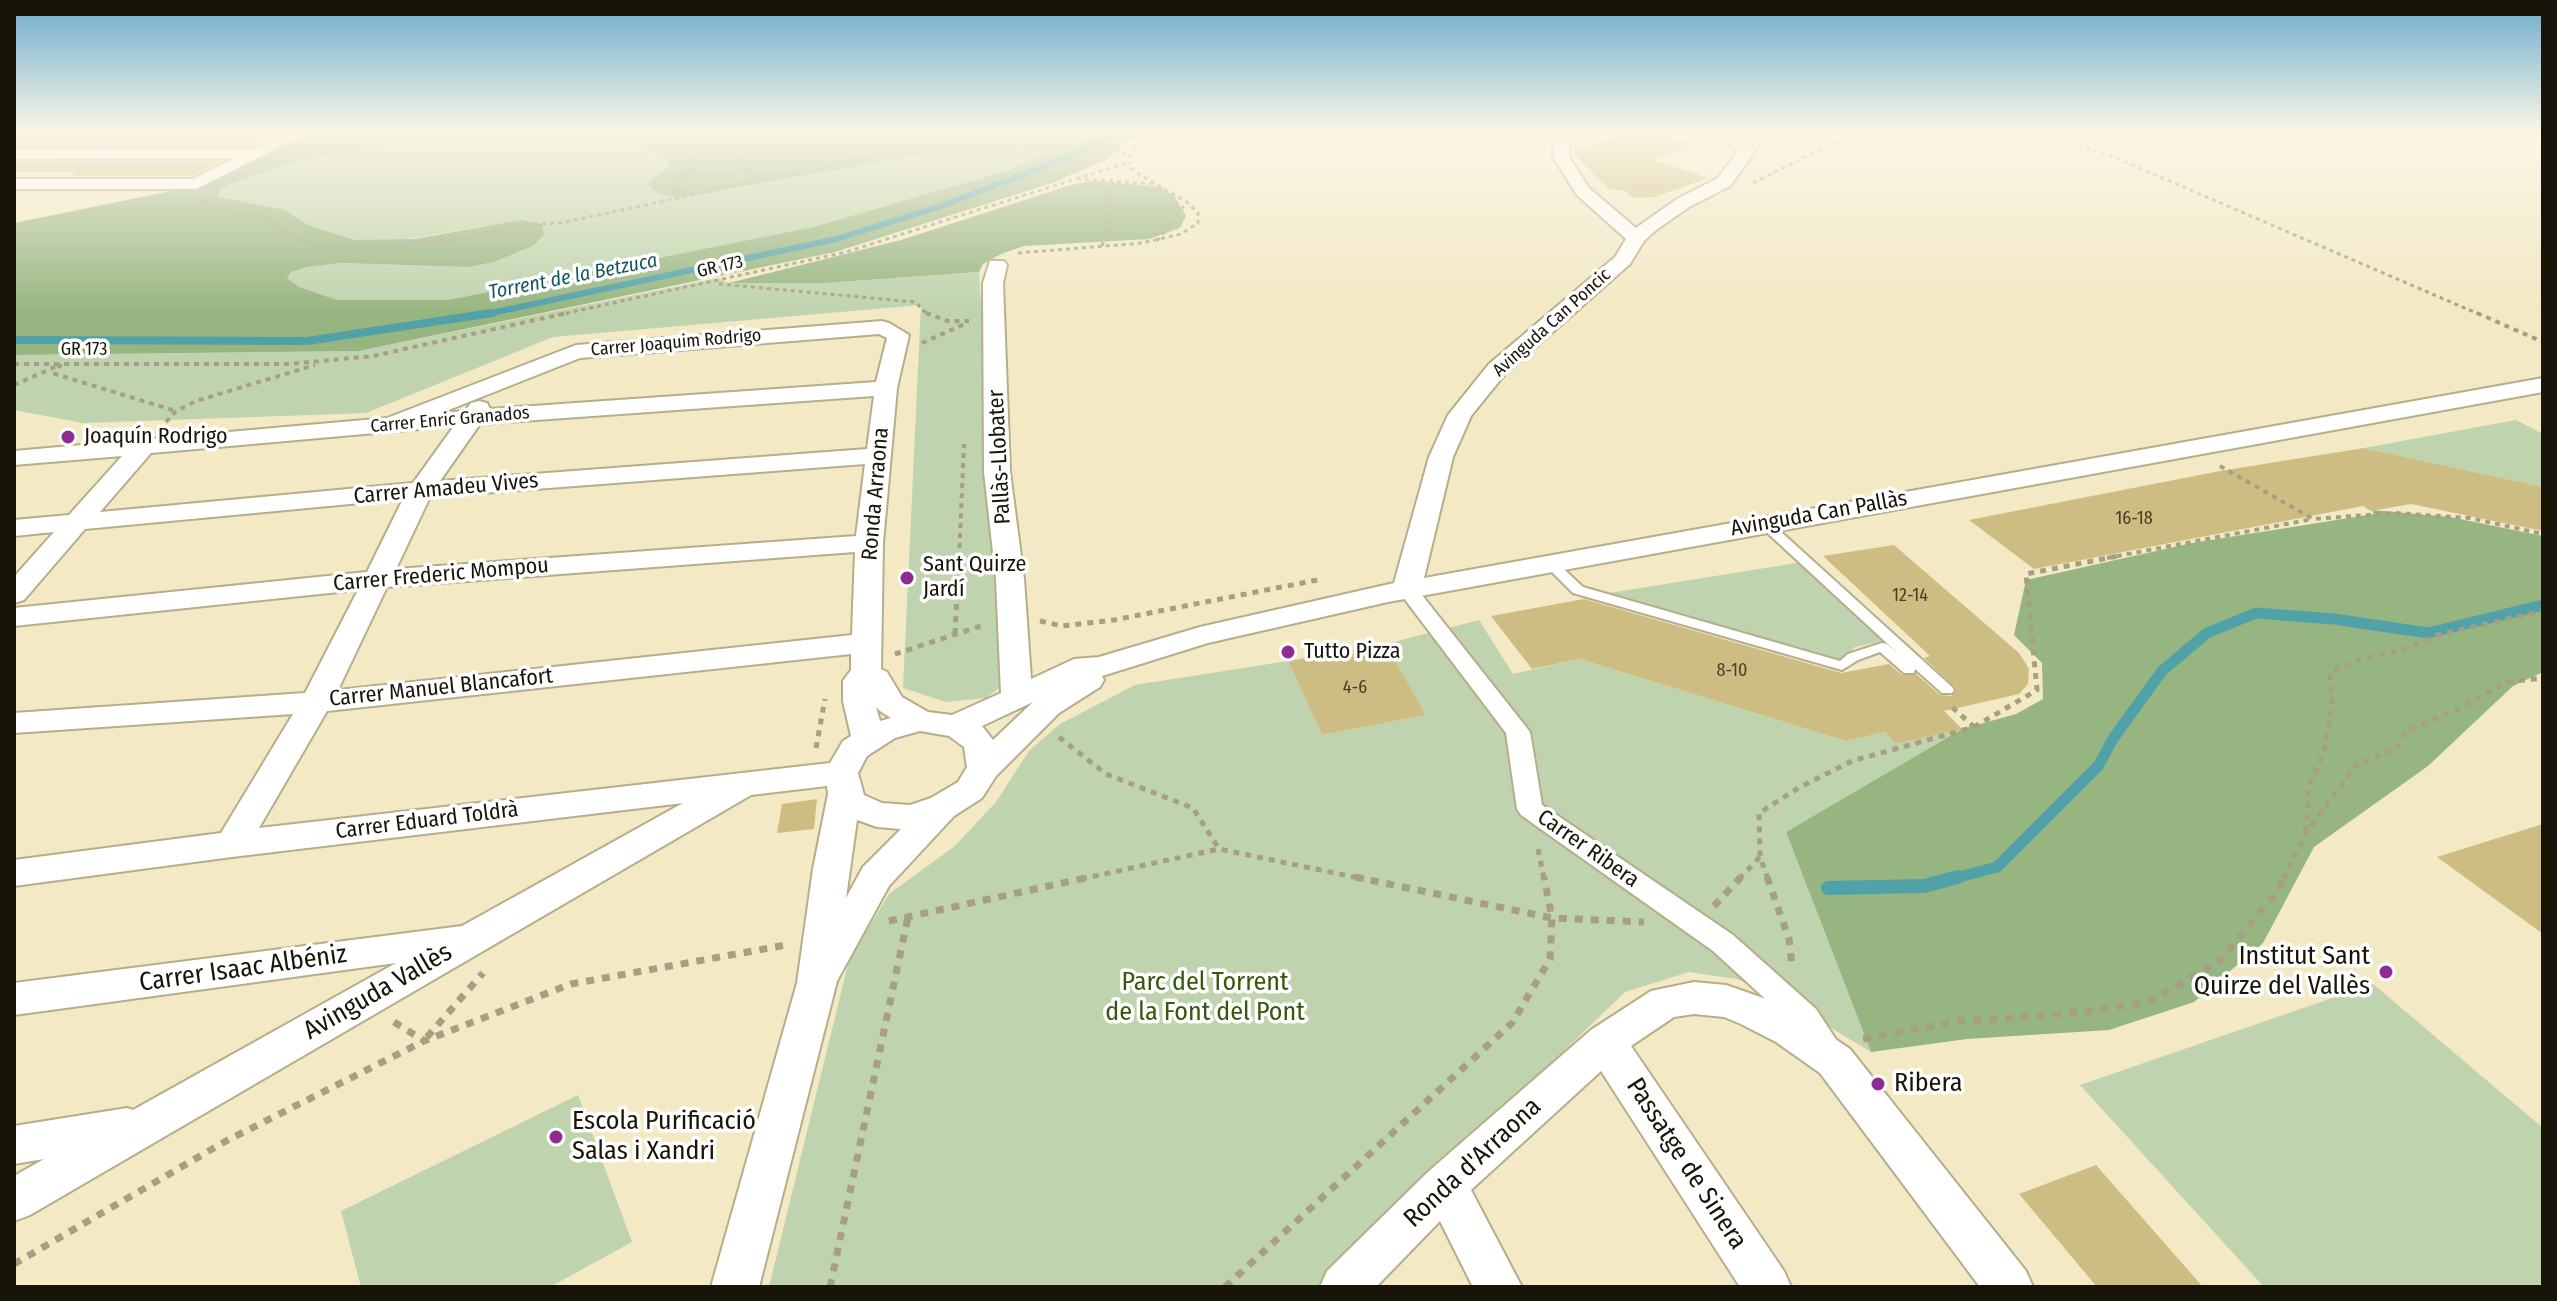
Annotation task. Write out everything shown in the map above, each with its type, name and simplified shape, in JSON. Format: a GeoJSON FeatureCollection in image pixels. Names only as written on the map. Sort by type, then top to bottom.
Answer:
{"type":"FeatureCollection","features":[{"type":"Feature","properties":{"kind":"street"},"geometry":{"type":"LineString","coordinates":[[1583,191],[1606,215],[1636,238]]}},
{"type":"Feature","properties":{"kind":"street","name":"Avinguda Can Poncic"},"geometry":{"type":"LineString","coordinates":[[1407,589],[1441,457],[1460,415],[1497,369],[1623,260],[1636,238],[1683,203],[1707,191]]}},
{"type":"Feature","properties":{"kind":"street","name":"Pallàs-Llobater"},"geometry":{"type":"LineString","coordinates":[[997,265],[993,283],[996,327],[994,419],[1000,507],[1026,707]]}},
{"type":"Feature","properties":{"kind":"street","name":"Carrer Joaquim Rodrigo"},"geometry":{"type":"LineString","coordinates":[[389,425],[559,357],[600,348],[882,327],[898,335],[895,355]]}},
{"type":"Feature","properties":{"kind":"street","name":"Ronda Arraona"},"geometry":{"type":"LineString","coordinates":[[868,738],[859,701],[858,681],[867,660],[869,543],[886,388],[895,355]]}},
{"type":"Feature","properties":{"kind":"street"},"geometry":{"type":"LineString","coordinates":[[232,844],[316,702],[421,490],[496,383]]}},
{"type":"Feature","properties":{"kind":"street","name":"Avinguda Can Pallàs"},"geometry":{"type":"LineString","coordinates":[[956,726],[1026,707],[1095,677],[1100,667],[1200,636],[1407,589],[2543,385]]}},
{"type":"Feature","properties":{"kind":"street","name":"Carrer Enric Granados"},"geometry":{"type":"LineString","coordinates":[[14,458],[473,417],[886,388]]}},
{"type":"Feature","properties":{"kind":"street"},"geometry":{"type":"LineString","coordinates":[[14,446],[145,445]]}},
{"type":"Feature","properties":{"kind":"street"},"geometry":{"type":"LineString","coordinates":[[14,594],[145,445]]}},
{"type":"Feature","properties":{"kind":"street","name":"Carrer Amadeu Vives"},"geometry":{"type":"LineString","coordinates":[[14,528],[421,490],[879,456]]}},
{"type":"Feature","properties":{"kind":"street","name":"Carrer Frederic Mompou"},"geometry":{"type":"LineString","coordinates":[[14,617],[378,579],[869,543]]}},
{"type":"Feature","properties":{"kind":"street","name":"Carrer Ribera"},"geometry":{"type":"LineString","coordinates":[[1407,589],[1518,732],[1530,809],[1723,943],[1806,1018],[1835,1061]]}},
{"type":"Feature","properties":{"kind":"street"},"geometry":{"type":"LineString","coordinates":[[867,660],[878,689],[891,704],[920,721]]}},
{"type":"Feature","properties":{"kind":"street","name":"Carrer Manuel Blancafort"},"geometry":{"type":"LineString","coordinates":[[14,723],[867,660]]}},
{"type":"Feature","properties":{"kind":"street","name":"Avinguda Can Pallàs"},"geometry":{"type":"LineString","coordinates":[[984,768],[1026,707]]}},
{"type":"Feature","properties":{"kind":"street"},"geometry":{"type":"LineString","coordinates":[[735,1287],[817,983],[843,784],[855,749],[868,738],[901,724],[920,721],[956,726],[970,733],[984,755],[984,768],[970,790],[928,813],[893,817],[863,810],[843,784]]}},
{"type":"Feature","properties":{"kind":"street","name":"Carrer Eduard Toldrà"},"geometry":{"type":"LineString","coordinates":[[14,873],[232,844],[742,785],[843,784]]}},
{"type":"Feature","properties":{"kind":"street","name":"Avinguda Vallès"},"geometry":{"type":"LineString","coordinates":[[14,1200],[742,785]]}},
{"type":"Feature","properties":{"kind":"street"},"geometry":{"type":"LineString","coordinates":[[817,983],[876,877],[943,807]]}},
{"type":"Feature","properties":{"kind":"street","name":"Carrer Isaac Albéniz"},"geometry":{"type":"LineString","coordinates":[[14,999],[472,938]]}},
{"type":"Feature","properties":{"kind":"street","name":"Ronda d'Arraona"},"geometry":{"type":"LineString","coordinates":[[1344,1287],[1445,1185],[1605,1042],[1665,1002],[1694,998],[1726,1001],[1755,1012],[1790,1030],[1835,1061],[2009,1287]]}},
{"type":"Feature","properties":{"kind":"street","name":"Passatge de Sinera"},"geometry":{"type":"LineString","coordinates":[[1605,1042],[1767,1287]]}},
{"type":"Feature","properties":{"kind":"street"},"geometry":{"type":"LineString","coordinates":[[14,1145],[148,1124]]}},
{"type":"Feature","properties":{"kind":"street"},"geometry":{"type":"LineString","coordinates":[[1445,1185],[1498,1287]]}},
{"type":"Feature","properties":{"kind":"lane"},"geometry":{"type":"LineString","coordinates":[[1765,524],[1947,690]]}},
{"type":"Feature","properties":{"kind":"lane"},"geometry":{"type":"LineString","coordinates":[[1549,563],[1578,590],[1842,666],[1853,657],[1882,647],[1909,670]]}},
{"type":"Feature","properties":{"kind":"path"},"geometry":{"type":"LineString","coordinates":[[206,191],[202,204],[207,208],[266,217],[301,240],[314,245],[344,248],[425,243],[521,225],[561,223],[699,191]]}},
{"type":"Feature","properties":{"kind":"path"},"geometry":{"type":"LineString","coordinates":[[681,191],[692,192]]}},
{"type":"Feature","properties":{"kind":"path","name":"GR 173"},"geometry":{"type":"LineString","coordinates":[[14,364],[248,364],[327,361],[410,349],[714,283],[882,242],[1037,191]]}},
{"type":"Feature","properties":{"kind":"path"},"geometry":{"type":"LineString","coordinates":[[1102,246],[1112,208],[1109,197],[1111,191]]}},
{"type":"Feature","properties":{"kind":"path"},"geometry":{"type":"LineString","coordinates":[[997,265],[1008,257],[1026,252],[1157,241],[1181,234],[1198,223],[1198,213],[1187,202],[1167,191]]}},
{"type":"Feature","properties":{"kind":"path"},"geometry":{"type":"LineString","coordinates":[[2192,191],[2543,342]]}},
{"type":"Feature","properties":{"kind":"path"},"geometry":{"type":"LineString","coordinates":[[1157,241],[1187,202]]}},
{"type":"Feature","properties":{"kind":"path"},"geometry":{"type":"LineString","coordinates":[[714,283],[915,302],[927,315],[948,321],[970,321]]}},
{"type":"Feature","properties":{"kind":"path"},"geometry":{"type":"LineString","coordinates":[[969,337],[970,321]]}},
{"type":"Feature","properties":{"kind":"path"},"geometry":{"type":"LineString","coordinates":[[895,355],[970,321]]}},
{"type":"Feature","properties":{"kind":"path"},"geometry":{"type":"LineString","coordinates":[[61,364],[55,374],[176,411],[205,398],[327,361]]}},
{"type":"Feature","properties":{"kind":"path"},"geometry":{"type":"LineString","coordinates":[[14,385],[61,364]]}},
{"type":"Feature","properties":{"kind":"path"},"geometry":{"type":"LineString","coordinates":[[955,635],[965,431]]}},
{"type":"Feature","properties":{"kind":"path"},"geometry":{"type":"LineString","coordinates":[[2189,447],[2313,519]]}},
{"type":"Feature","properties":{"kind":"path"},"geometry":{"type":"LineString","coordinates":[[1797,1010],[1789,939],[1760,857],[1759,813],[1800,787],[1852,761],[1974,727],[2037,690],[2026,574],[2313,519],[2395,513],[2470,518],[2543,534]]}},
{"type":"Feature","properties":{"kind":"path"},"geometry":{"type":"LineString","coordinates":[[867,660],[1013,616],[1062,626],[1114,620],[1330,578]]}},
{"type":"Feature","properties":{"kind":"path"},"geometry":{"type":"LineString","coordinates":[[2306,833],[2309,785],[2324,752],[2332,706],[2330,672],[2363,658],[2404,649],[2438,635],[2543,611]]}},
{"type":"Feature","properties":{"kind":"path"},"geometry":{"type":"LineString","coordinates":[[1909,670],[1974,727]]}},
{"type":"Feature","properties":{"kind":"path"},"geometry":{"type":"LineString","coordinates":[[1835,1061],[1853,1041],[1884,1033],[1953,1022],[2063,1014],[2147,1003],[2221,960],[2279,889],[2306,833],[2356,765],[2397,749],[2406,731],[2460,708],[2506,682],[2543,678]]}},
{"type":"Feature","properties":{"kind":"path"},"geometry":{"type":"LineString","coordinates":[[1026,707],[1106,774],[1193,808],[1219,849]]}},
{"type":"Feature","properties":{"kind":"path"},"geometry":{"type":"LineString","coordinates":[[1225,1287],[1512,1023],[1550,959],[1552,918],[1530,809]]}},
{"type":"Feature","properties":{"kind":"path"},"geometry":{"type":"LineString","coordinates":[[883,923],[1219,849],[1552,918],[1697,925],[1760,857]]}},
{"type":"Feature","properties":{"kind":"path"},"geometry":{"type":"LineString","coordinates":[[830,1287],[908,917]]}},
{"type":"Feature","properties":{"kind":"path"},"geometry":{"type":"LineString","coordinates":[[14,1264],[226,1141],[424,1041],[571,984],[821,939]]}},
{"type":"Feature","properties":{"kind":"green space"},"geometry":{"type":"Polygon","coordinates":[[[173,191],[219,191],[218,197],[285,210],[308,225],[355,240],[414,239],[521,220],[542,224],[544,235],[533,246],[494,262],[469,267],[341,263],[307,267],[291,272],[287,278],[299,287],[337,300],[448,300],[813,227],[938,191],[1028,191],[835,252],[359,351],[14,355],[14,223],[173,191]]]}},
{"type":"Feature","properties":{"kind":"green space"},"geometry":{"type":"Polygon","coordinates":[[[656,191],[719,191],[678,198],[656,191]]]}},
{"type":"Feature","properties":{"kind":"green space"},"geometry":{"type":"Polygon","coordinates":[[[673,191],[678,198],[719,191],[938,191],[813,227],[448,300],[336,300],[299,287],[287,278],[291,272],[307,267],[341,263],[469,267],[494,262],[533,246],[544,235],[542,225],[484,226],[397,241],[355,240],[308,225],[285,211],[218,197],[218,193],[673,191]]]}},
{"type":"Feature","properties":{"kind":"green space"},"geometry":{"type":"Polygon","coordinates":[[[1053,191],[1166,191],[1175,197],[1186,216],[1180,228],[1149,239],[1024,246],[983,264],[979,272],[825,283],[729,283],[901,240],[1053,191]]]}},
{"type":"Feature","properties":{"kind":"green space"},"geometry":{"type":"Polygon","coordinates":[[[979,272],[1005,683],[986,698],[946,702],[903,688],[921,305],[553,337],[366,413],[83,423],[14,410],[14,355],[359,351],[718,278],[729,283],[825,283],[979,272]]]}},
{"type":"Feature","properties":{"kind":"green space"},"geometry":{"type":"Polygon","coordinates":[[[2516,420],[2543,434],[2543,487],[2364,448],[2516,420]]]}},
{"type":"Feature","properties":{"kind":"green space"},"geometry":{"type":"Polygon","coordinates":[[[2372,510],[2450,517],[2543,536],[2543,672],[2513,686],[2428,766],[2314,847],[2263,943],[2194,1002],[2109,1030],[1967,1039],[1871,1052],[1786,832],[1962,729],[2016,714],[2043,699],[2042,663],[2014,635],[2026,580],[2192,543],[2374,514],[2372,510]]]}},
{"type":"Feature","properties":{"kind":"green space"},"geometry":{"type":"Polygon","coordinates":[[[1809,561],[1887,640],[1855,647],[1839,663],[1603,594],[1809,561]]]}},
{"type":"Feature","properties":{"kind":"green space","name":"Parc del Torrent de la Font del Pont"},"geometry":{"type":"Polygon","coordinates":[[[1479,620],[1513,674],[1580,659],[1846,741],[1885,732],[1896,744],[1962,729],[1786,832],[1871,1052],[1785,1000],[1737,979],[1689,972],[1625,992],[1319,1287],[769,1287],[849,960],[889,894],[955,846],[996,802],[1029,751],[1060,724],[1135,685],[1288,661],[1322,735],[1426,715],[1386,644],[1479,620]]]}},
{"type":"Feature","properties":{"kind":"green space"},"geometry":{"type":"Polygon","coordinates":[[[2373,984],[2543,1128],[2543,1287],[2264,1287],[2080,1085],[2373,984]]]}},
{"type":"Feature","properties":{"kind":"green space"},"geometry":{"type":"Polygon","coordinates":[[[578,1095],[632,1242],[550,1287],[361,1287],[341,1211],[578,1095]]]}},
{"type":"Feature","properties":{"kind":"building"},"geometry":{"type":"Polygon","coordinates":[[[1625,191],[1673,191],[1655,197],[1634,198],[1625,191]]]}},
{"type":"Feature","properties":{"kind":"building"},"geometry":{"type":"Polygon","coordinates":[[[2364,448],[2543,487],[2543,531],[2411,504],[2371,511],[2363,506],[2034,569],[1969,520],[2220,471],[2364,448]]]}},
{"type":"Feature","properties":{"kind":"building"},"geometry":{"type":"Polygon","coordinates":[[[1894,545],[2019,653],[2029,669],[2028,684],[2019,694],[1944,711],[1962,729],[1896,744],[1885,732],[1846,741],[1580,659],[1532,669],[1491,616],[1584,599],[1841,673],[1889,664],[1902,675],[1916,674],[1940,695],[1952,696],[1956,688],[1924,658],[1930,656],[1823,556],[1894,545]]]}},
{"type":"Feature","properties":{"kind":"building"},"geometry":{"type":"Polygon","coordinates":[[[1386,644],[1426,715],[1322,735],[1288,661],[1386,644]]]}},
{"type":"Feature","properties":{"kind":"building"},"geometry":{"type":"Polygon","coordinates":[[[817,799],[814,829],[777,833],[782,804],[817,799]]]}},
{"type":"Feature","properties":{"kind":"building"},"geometry":{"type":"Polygon","coordinates":[[[2543,824],[2543,934],[2437,857],[2543,824]]]}},
{"type":"Feature","properties":{"kind":"building"},"geometry":{"type":"Polygon","coordinates":[[[2096,1165],[2203,1287],[2097,1287],[2019,1194],[2096,1165]]]}},
{"type":"Feature","properties":{"kind":"waterway","name":"Torrent de la Betzuca"},"geometry":{"type":"LineString","coordinates":[[490,313],[837,239],[981,191]]}},
{"type":"Feature","properties":{"kind":"waterway","name":"Torrent de la Betzuca"},"geometry":{"type":"LineString","coordinates":[[14,340],[307,341],[490,313]]}},
{"type":"Feature","properties":{"kind":"waterway","name":"Torrent de la Betzuca"},"geometry":{"type":"LineString","coordinates":[[482,315],[490,313]]}},
{"type":"Feature","properties":{"kind":"waterway"},"geometry":{"type":"LineString","coordinates":[[1951,879],[1997,867],[2099,765],[2112,740],[2162,671],[2207,633],[2256,613],[2334,619],[2428,633],[2543,605]]}},
{"type":"Feature","properties":{"kind":"waterway"},"geometry":{"type":"LineString","coordinates":[[1828,888],[1924,886],[1958,877]]}},
{"type":"Feature","properties":{"kind":"place","name":"Joaquín Rodrigo"},"geometry":{"type":"Point","coordinates":[68,437]}},
{"type":"Feature","properties":{"kind":"place","name":"Sant Quirze Jardí"},"geometry":{"type":"Point","coordinates":[907,578]}},
{"type":"Feature","properties":{"kind":"place","name":"Tutto Pizza"},"geometry":{"type":"Point","coordinates":[1288,652]}},
{"type":"Feature","properties":{"kind":"place","name":"Institut Sant Quirze del Vallès"},"geometry":{"type":"Point","coordinates":[2386,972]}},
{"type":"Feature","properties":{"kind":"place","name":"Ribera"},"geometry":{"type":"Point","coordinates":[1878,1084]}},
{"type":"Feature","properties":{"kind":"place","name":"Escola Purificació Salas i Xandri"},"geometry":{"type":"Point","coordinates":[556,1137]}}]}
